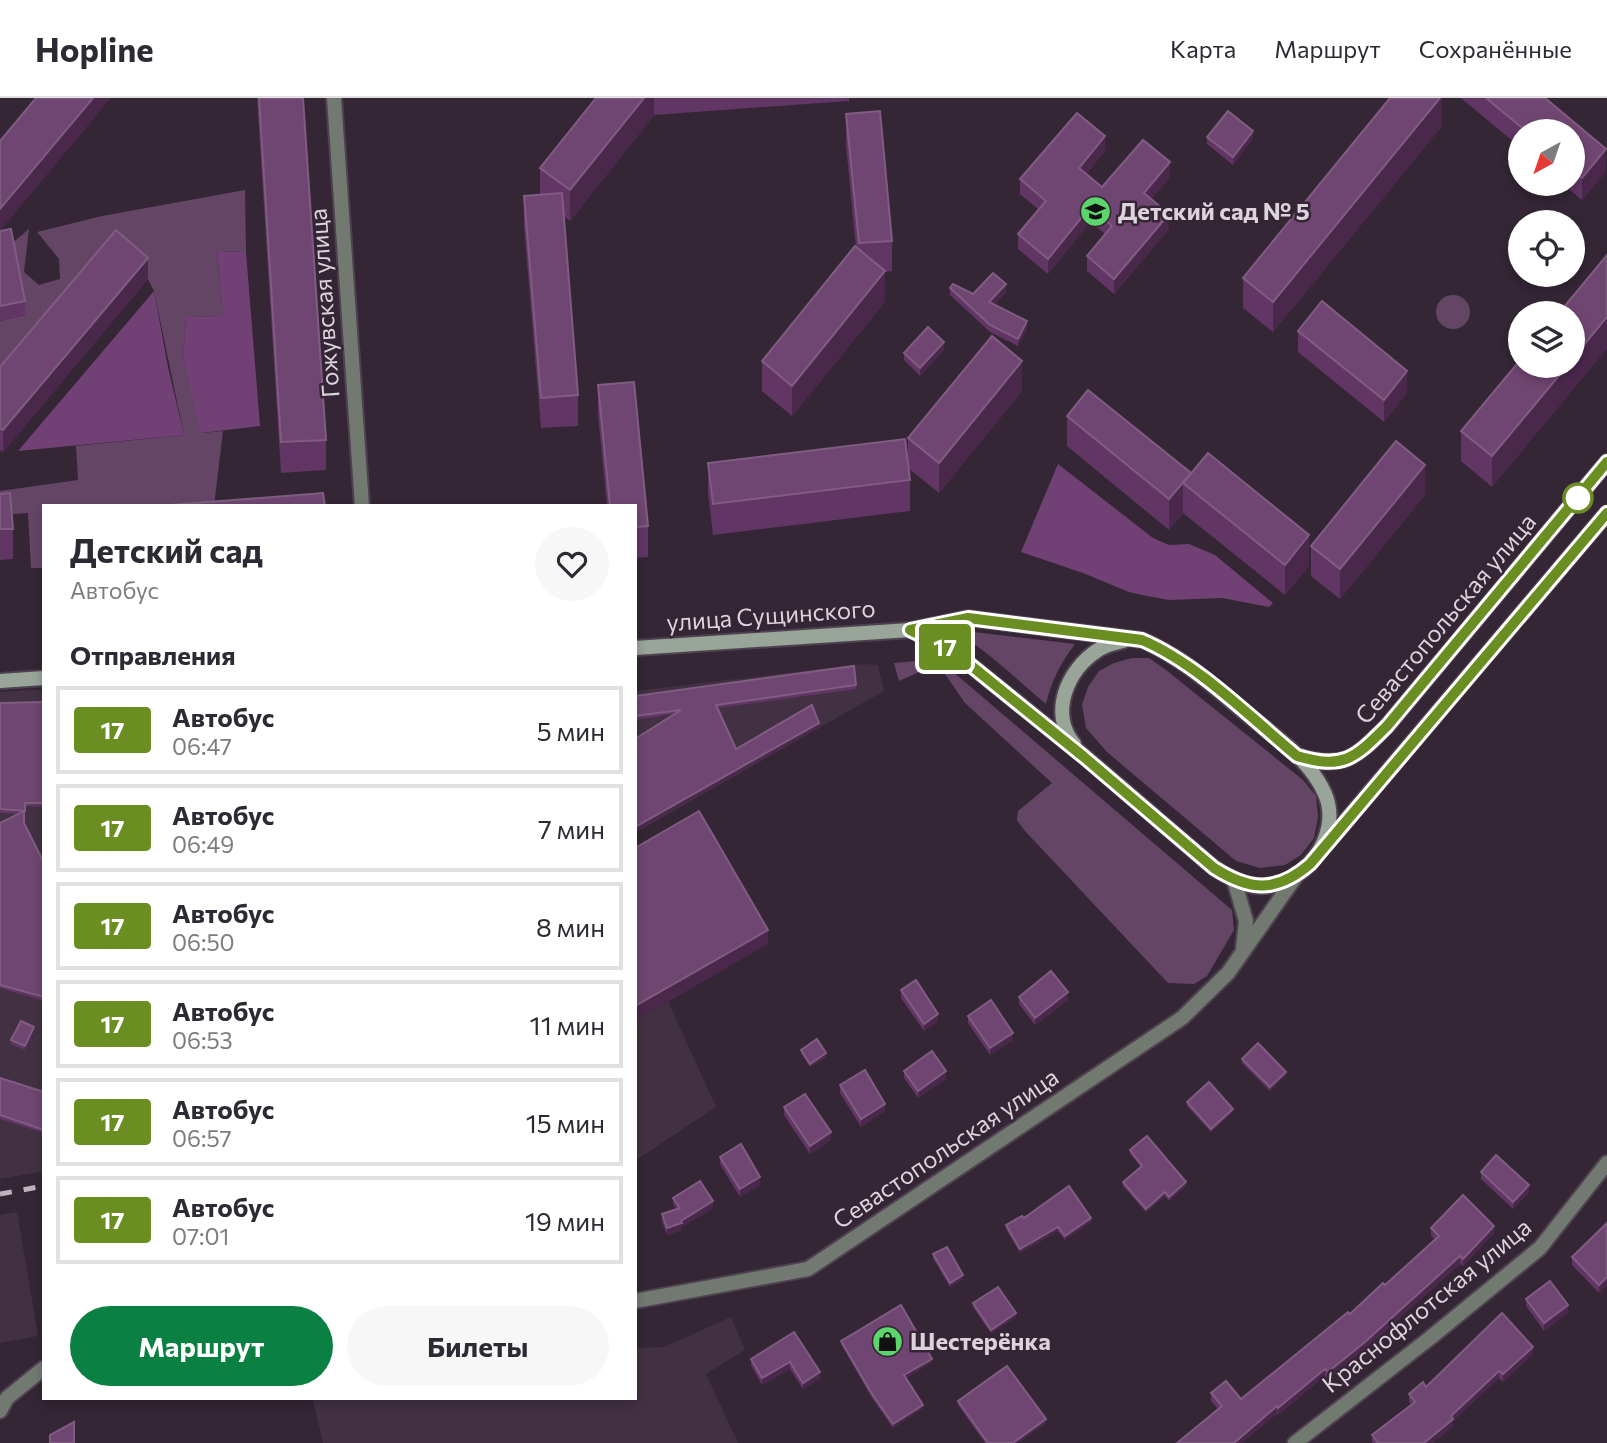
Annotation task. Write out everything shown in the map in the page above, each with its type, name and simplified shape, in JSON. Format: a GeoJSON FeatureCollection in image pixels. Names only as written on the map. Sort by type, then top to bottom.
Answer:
{"type":"FeatureCollection","features":[{"type":"Feature","properties":{"kind":"street","name":"Гожувская улица"},"geometry":{"type":"LineString","coordinates":[[334,98],[362,504]]}},
{"type":"Feature","properties":{"kind":"street","name":"Севастопольская улица"},"geometry":{"type":"LineString","coordinates":[[1297,756],[1320,763],[1341,762],[1362,751],[1387,726],[1607,462]]}},
{"type":"Feature","properties":{"kind":"street"},"geometry":{"type":"LineString","coordinates":[[910,630],[953,651],[1084,757],[1214,868],[1234,880],[1259,886],[1279,884],[1296,876],[1310,864],[1607,513]]}},
{"type":"Feature","properties":{"kind":"street","name":"улица Сущинского"},"geometry":{"type":"LineString","coordinates":[[637,648],[910,630],[968,618],[1142,640],[1185,663],[1297,756],[1317,777],[1331,814],[1328,832],[1320,850]]}},
{"type":"Feature","properties":{"kind":"street"},"geometry":{"type":"LineString","coordinates":[[1084,757],[1069,737],[1062,718],[1063,697],[1071,678],[1083,661],[1100,648],[1122,641],[1142,640]]}},
{"type":"Feature","properties":{"kind":"street"},"geometry":{"type":"LineString","coordinates":[[0,681],[42,678]]}},
{"type":"Feature","properties":{"kind":"street","name":"Севастопольская улица"},"geometry":{"type":"LineString","coordinates":[[637,1301],[808,1269],[1181,1018],[1228,973],[1296,876]]}},
{"type":"Feature","properties":{"kind":"street"},"geometry":{"type":"LineString","coordinates":[[1234,880],[1246,920],[1242,953]]}},
{"type":"Feature","properties":{"kind":"street","name":"Краснофлотская улица"},"geometry":{"type":"LineString","coordinates":[[1295,1443],[1540,1248],[1607,1163]]}},
{"type":"Feature","properties":{"kind":"street"},"geometry":{"type":"LineString","coordinates":[[0,1411],[7,1398],[42,1370]]}},
{"type":"Feature","properties":{"kind":"shaded area"},"geometry":{"type":"Polygon","coordinates":[[[245,190],[246,252],[217,251],[223,316],[186,317],[183,359],[202,433],[223,431],[214,504],[42,504],[42,568],[31,568],[28,513],[0,515],[0,491],[78,480],[76,446],[184,435],[154,291],[148,279],[0,388],[0,321],[25,315],[11,244],[29,229],[24,272],[39,285],[60,279],[59,259],[37,232],[102,216],[245,190]]]}},
{"type":"Feature","properties":{"kind":"shaded area"},"geometry":{"type":"Polygon","coordinates":[[[217,251],[246,252],[260,426],[201,433],[183,359],[186,317],[223,316],[217,251]]]}},
{"type":"Feature","properties":{"kind":"shaded area"},"geometry":{"type":"Polygon","coordinates":[[[154,291],[184,435],[18,451],[154,291]]]}},
{"type":"Feature","properties":{"kind":"shaded area"},"geometry":{"type":"Polygon","coordinates":[[[1453,295],[1465,300],[1470,312],[1465,324],[1453,329],[1441,324],[1436,312],[1441,300],[1453,295]]]}},
{"type":"Feature","properties":{"kind":"shaded area"},"geometry":{"type":"Polygon","coordinates":[[[1058,464],[1153,538],[1169,545],[1189,544],[1215,555],[1273,603],[1269,607],[1222,598],[1169,600],[1147,596],[1129,592],[1021,552],[1058,464]]]}},
{"type":"Feature","properties":{"kind":"shaded area"},"geometry":{"type":"Polygon","coordinates":[[[948,629],[1075,644],[1057,672],[1046,704],[987,654],[948,629]]]}},
{"type":"Feature","properties":{"kind":"shaded area"},"geometry":{"type":"Polygon","coordinates":[[[1132,658],[1149,658],[1166,670],[1303,780],[1316,796],[1318,817],[1314,838],[1301,855],[1285,865],[1260,868],[1236,861],[1107,752],[1086,728],[1082,705],[1088,687],[1099,671],[1132,658]]]}},
{"type":"Feature","properties":{"kind":"shaded area"},"geometry":{"type":"Polygon","coordinates":[[[938,659],[1232,910],[1234,930],[1207,976],[1194,984],[1168,983],[1025,831],[1017,820],[1018,811],[1052,783],[965,703],[938,664],[899,681],[894,663],[938,659]]]}},
{"type":"Feature","properties":{"kind":"shaded area"},"geometry":{"type":"Polygon","coordinates":[[[863,664],[878,665],[884,691],[637,832],[637,691],[863,664]]]}},
{"type":"Feature","properties":{"kind":"shaded area"},"geometry":{"type":"Polygon","coordinates":[[[42,689],[42,1171],[0,1179],[0,692],[42,689]]]}},
{"type":"Feature","properties":{"kind":"shaded area"},"geometry":{"type":"Polygon","coordinates":[[[637,933],[716,1107],[637,1160],[637,933]]]}},
{"type":"Feature","properties":{"kind":"shaded area"},"geometry":{"type":"Polygon","coordinates":[[[17,1212],[38,1336],[0,1343],[0,1215],[17,1212]]]}},
{"type":"Feature","properties":{"kind":"shaded area"},"geometry":{"type":"Polygon","coordinates":[[[731,1317],[745,1350],[706,1374],[738,1443],[323,1443],[313,1400],[637,1400],[637,1348],[664,1347],[731,1317]]]}},
{"type":"Feature","properties":{"kind":"building"},"geometry":{"type":"Polygon","coordinates":[[[36,98],[93,98],[0,209],[0,141],[36,98]]]}},
{"type":"Feature","properties":{"kind":"building"},"geometry":{"type":"Polygon","coordinates":[[[259,98],[303,98],[326,440],[281,442],[259,98]]]}},
{"type":"Feature","properties":{"kind":"building"},"geometry":{"type":"Polygon","coordinates":[[[596,98],[644,98],[570,190],[540,168],[596,98]]]}},
{"type":"Feature","properties":{"kind":"building"},"geometry":{"type":"Polygon","coordinates":[[[1390,98],[1440,98],[1273,302],[1243,278],[1390,98]]]}},
{"type":"Feature","properties":{"kind":"building"},"geometry":{"type":"Polygon","coordinates":[[[1486,98],[1545,98],[1570,119],[1511,119],[1486,98]]]}},
{"type":"Feature","properties":{"kind":"building"},"geometry":{"type":"Polygon","coordinates":[[[880,111],[892,241],[859,243],[846,114],[880,111]]]}},
{"type":"Feature","properties":{"kind":"building"},"geometry":{"type":"Polygon","coordinates":[[[1228,111],[1253,131],[1233,157],[1207,137],[1228,111]]]}},
{"type":"Feature","properties":{"kind":"building","name":"Детский сад № 5"},"geometry":{"type":"Polygon","coordinates":[[[1077,113],[1105,136],[1079,168],[1102,187],[1143,140],[1170,162],[1144,193],[1169,214],[1114,279],[1087,256],[1112,226],[1090,207],[1048,259],[1018,234],[1046,201],[1020,179],[1077,113]]]}},
{"type":"Feature","properties":{"kind":"building"},"geometry":{"type":"Polygon","coordinates":[[[1586,132],[1606,149],[1586,173],[1586,132]]]}},
{"type":"Feature","properties":{"kind":"building"},"geometry":{"type":"Polygon","coordinates":[[[562,193],[578,395],[541,398],[524,196],[562,193]]]}},
{"type":"Feature","properties":{"kind":"building"},"geometry":{"type":"Polygon","coordinates":[[[11,229],[25,301],[0,306],[0,231],[11,229]]]}},
{"type":"Feature","properties":{"kind":"building"},"geometry":{"type":"Polygon","coordinates":[[[116,230],[148,258],[3,430],[0,428],[0,367],[116,230]]]}},
{"type":"Feature","properties":{"kind":"building"},"geometry":{"type":"Polygon","coordinates":[[[855,246],[885,271],[792,386],[762,361],[855,246]]]}},
{"type":"Feature","properties":{"kind":"building"},"geometry":{"type":"Polygon","coordinates":[[[1607,255],[1607,317],[1585,344],[1585,301],[1569,301],[1581,287],[1585,287],[1585,282],[1607,255]]]}},
{"type":"Feature","properties":{"kind":"building"},"geometry":{"type":"Polygon","coordinates":[[[993,273],[1006,284],[989,302],[1027,321],[1018,339],[990,325],[950,288],[953,284],[973,294],[993,273]]]}},
{"type":"Feature","properties":{"kind":"building"},"geometry":{"type":"Polygon","coordinates":[[[1322,301],[1407,371],[1384,400],[1298,331],[1322,301]]]}},
{"type":"Feature","properties":{"kind":"building"},"geometry":{"type":"Polygon","coordinates":[[[928,327],[944,342],[920,368],[904,353],[928,327]]]}},
{"type":"Feature","properties":{"kind":"building"},"geometry":{"type":"Polygon","coordinates":[[[992,336],[1022,361],[939,463],[908,438],[992,336]]]}},
{"type":"Feature","properties":{"kind":"building"},"geometry":{"type":"Polygon","coordinates":[[[1508,375],[1508,378],[1557,378],[1492,456],[1461,431],[1508,375]]]}},
{"type":"Feature","properties":{"kind":"building"},"geometry":{"type":"Polygon","coordinates":[[[634,382],[648,526],[637,527],[637,504],[610,504],[598,385],[634,382]]]}},
{"type":"Feature","properties":{"kind":"building"},"geometry":{"type":"Polygon","coordinates":[[[1088,390],[1191,473],[1169,499],[1067,416],[1088,390]]]}},
{"type":"Feature","properties":{"kind":"building"},"geometry":{"type":"Polygon","coordinates":[[[905,439],[910,480],[713,504],[708,463],[905,439]]]}},
{"type":"Feature","properties":{"kind":"building"},"geometry":{"type":"Polygon","coordinates":[[[1396,441],[1425,465],[1340,569],[1311,546],[1396,441]]]}},
{"type":"Feature","properties":{"kind":"building"},"geometry":{"type":"Polygon","coordinates":[[[1208,453],[1309,535],[1285,565],[1183,483],[1208,453]]]}},
{"type":"Feature","properties":{"kind":"building"},"geometry":{"type":"Polygon","coordinates":[[[10,493],[13,529],[0,529],[0,494],[10,493]]]}},
{"type":"Feature","properties":{"kind":"building"},"geometry":{"type":"Polygon","coordinates":[[[323,493],[325,504],[183,504],[323,493]]]}},
{"type":"Feature","properties":{"kind":"building"},"geometry":{"type":"Polygon","coordinates":[[[854,666],[856,685],[716,705],[736,749],[812,705],[819,723],[637,826],[637,738],[681,710],[637,716],[637,696],[854,666]]]}},
{"type":"Feature","properties":{"kind":"building"},"geometry":{"type":"Polygon","coordinates":[[[42,702],[42,803],[25,803],[25,811],[0,809],[0,703],[42,702]]]}},
{"type":"Feature","properties":{"kind":"building"},"geometry":{"type":"Polygon","coordinates":[[[24,811],[24,823],[42,859],[42,996],[0,985],[0,823],[24,811]]]}},
{"type":"Feature","properties":{"kind":"building"},"geometry":{"type":"Polygon","coordinates":[[[699,811],[768,930],[637,1005],[637,847],[699,811]]]}},
{"type":"Feature","properties":{"kind":"building"},"geometry":{"type":"Polygon","coordinates":[[[1051,971],[1068,992],[1035,1018],[1019,997],[1051,971]]]}},
{"type":"Feature","properties":{"kind":"building"},"geometry":{"type":"Polygon","coordinates":[[[916,980],[938,1014],[924,1024],[901,990],[916,980]]]}},
{"type":"Feature","properties":{"kind":"building"},"geometry":{"type":"Polygon","coordinates":[[[991,1000],[1013,1033],[990,1048],[968,1016],[991,1000]]]}},
{"type":"Feature","properties":{"kind":"building"},"geometry":{"type":"Polygon","coordinates":[[[21,1021],[34,1027],[25,1046],[11,1040],[21,1021]]]}},
{"type":"Feature","properties":{"kind":"building"},"geometry":{"type":"Polygon","coordinates":[[[817,1039],[826,1053],[810,1064],[801,1050],[817,1039]]]}},
{"type":"Feature","properties":{"kind":"building"},"geometry":{"type":"Polygon","coordinates":[[[1258,1043],[1286,1072],[1270,1087],[1242,1059],[1258,1043]]]}},
{"type":"Feature","properties":{"kind":"building"},"geometry":{"type":"Polygon","coordinates":[[[932,1051],[946,1071],[918,1091],[904,1071],[932,1051]]]}},
{"type":"Feature","properties":{"kind":"building"},"geometry":{"type":"Polygon","coordinates":[[[865,1070],[885,1104],[861,1119],[840,1085],[865,1070]]]}},
{"type":"Feature","properties":{"kind":"building"},"geometry":{"type":"Polygon","coordinates":[[[0,1078],[42,1091],[42,1129],[0,1115],[0,1078]]]}},
{"type":"Feature","properties":{"kind":"building"},"geometry":{"type":"Polygon","coordinates":[[[1209,1082],[1233,1109],[1211,1129],[1187,1102],[1209,1082]]]}},
{"type":"Feature","properties":{"kind":"building"},"geometry":{"type":"Polygon","coordinates":[[[805,1094],[831,1132],[810,1146],[784,1107],[805,1094]]]}},
{"type":"Feature","properties":{"kind":"building"},"geometry":{"type":"Polygon","coordinates":[[[1147,1136],[1186,1182],[1169,1197],[1165,1192],[1146,1209],[1123,1182],[1142,1166],[1130,1150],[1147,1136]]]}},
{"type":"Feature","properties":{"kind":"building"},"geometry":{"type":"Polygon","coordinates":[[[741,1144],[760,1177],[740,1189],[720,1157],[741,1144]]]}},
{"type":"Feature","properties":{"kind":"building"},"geometry":{"type":"Polygon","coordinates":[[[1496,1155],[1529,1185],[1513,1202],[1481,1172],[1496,1155]]]}},
{"type":"Feature","properties":{"kind":"building"},"geometry":{"type":"Polygon","coordinates":[[[700,1181],[713,1201],[681,1221],[682,1223],[667,1228],[662,1214],[680,1208],[673,1198],[700,1181]]]}},
{"type":"Feature","properties":{"kind":"building"},"geometry":{"type":"Polygon","coordinates":[[[1069,1186],[1091,1218],[1065,1236],[1058,1227],[1020,1249],[1006,1225],[1022,1216],[1024,1218],[1069,1186]]]}},
{"type":"Feature","properties":{"kind":"building"},"geometry":{"type":"Polygon","coordinates":[[[1463,1195],[1494,1226],[1463,1259],[1460,1256],[1365,1342],[1328,1372],[1325,1369],[1278,1408],[1277,1406],[1234,1443],[1177,1443],[1222,1406],[1211,1393],[1226,1381],[1241,1399],[1348,1312],[1350,1314],[1383,1283],[1385,1285],[1439,1236],[1431,1228],[1463,1195]]]}},
{"type":"Feature","properties":{"kind":"building"},"geometry":{"type":"Polygon","coordinates":[[[1607,1223],[1607,1277],[1599,1285],[1572,1257],[1607,1223]]]}},
{"type":"Feature","properties":{"kind":"building"},"geometry":{"type":"Polygon","coordinates":[[[947,1247],[963,1275],[950,1283],[933,1254],[947,1247]]]}},
{"type":"Feature","properties":{"kind":"building"},"geometry":{"type":"Polygon","coordinates":[[[1550,1281],[1568,1305],[1544,1323],[1526,1299],[1550,1281]]]}},
{"type":"Feature","properties":{"kind":"building"},"geometry":{"type":"Polygon","coordinates":[[[998,1287],[1016,1313],[991,1330],[973,1303],[998,1287]]]}},
{"type":"Feature","properties":{"kind":"building"},"geometry":{"type":"Polygon","coordinates":[[[901,1305],[932,1359],[904,1375],[923,1405],[893,1424],[841,1341],[901,1305]]]}},
{"type":"Feature","properties":{"kind":"building"},"geometry":{"type":"Polygon","coordinates":[[[1502,1313],[1533,1347],[1503,1374],[1499,1371],[1451,1416],[1453,1419],[1424,1443],[1378,1443],[1372,1435],[1415,1402],[1409,1394],[1423,1382],[1426,1387],[1502,1313]]]}},
{"type":"Feature","properties":{"kind":"building"},"geometry":{"type":"Polygon","coordinates":[[[794,1332],[820,1372],[803,1383],[790,1362],[762,1378],[751,1359],[794,1332]]]}},
{"type":"Feature","properties":{"kind":"building"},"geometry":{"type":"Polygon","coordinates":[[[1007,1366],[1046,1419],[1013,1443],[988,1443],[958,1401],[1007,1366]]]}},
{"type":"Feature","properties":{"kind":"building"},"geometry":{"type":"Polygon","coordinates":[[[74,1422],[74,1443],[50,1443],[50,1435],[74,1422]]]}},
{"type":"Feature","properties":{"kind":"railway"},"geometry":{"type":"LineString","coordinates":[[0,1194],[42,1186]]}},
{"type":"Feature","properties":{"kind":"bus line","name":"17"},"geometry":{"type":"LineString","coordinates":[[1607,462],[1387,726],[1362,751],[1341,762],[1320,763],[1297,756],[1185,663],[1142,640],[968,618],[910,630],[953,651],[1084,757],[1214,868],[1234,880],[1259,886],[1279,884],[1296,876],[1310,864],[1607,513]]}},
{"type":"Feature","properties":{"kind":"place","name":"Детский сад № 5"},"geometry":{"type":"Point","coordinates":[1095,212]}},
{"type":"Feature","properties":{"kind":"place","name":"Шестерёнка"},"geometry":{"type":"Point","coordinates":[887,1342]}}]}
